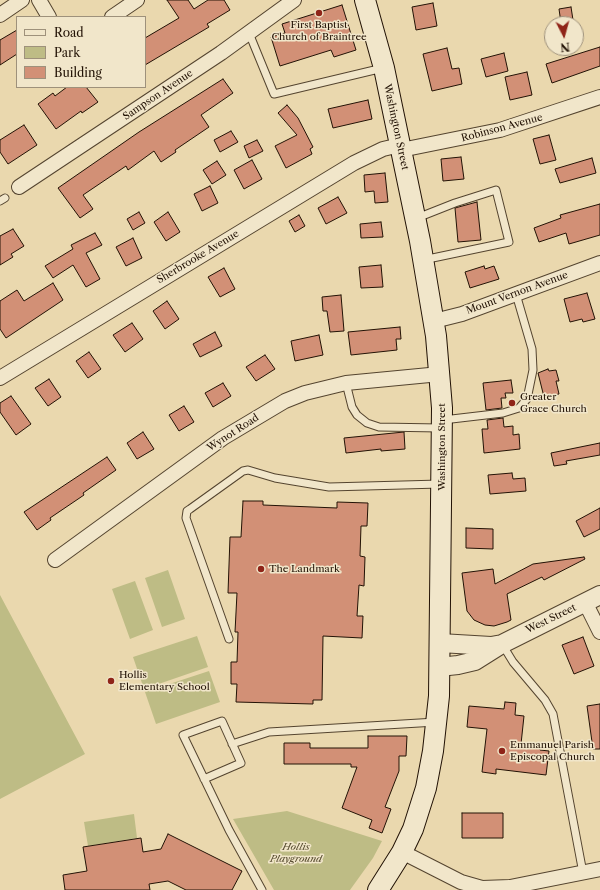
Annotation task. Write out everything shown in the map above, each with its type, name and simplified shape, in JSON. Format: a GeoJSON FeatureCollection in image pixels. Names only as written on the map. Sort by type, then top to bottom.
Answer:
{"type":"FeatureCollection","features":[{"type":"Feature","properties":{"kind":"main road","name":"Washington Street"},"geometry":{"type":"LineString","coordinates":[[365,0],[384,68],[423,260],[434,321],[440,374],[442,424],[440,643],[436,722],[429,770],[422,802],[413,829],[402,852],[378,890]]}},
{"type":"Feature","properties":{"kind":"street"},"geometry":{"type":"LineString","coordinates":[[0,15],[22,0]]}},
{"type":"Feature","properties":{"kind":"street"},"geometry":{"type":"LineString","coordinates":[[39,0],[48,16]]}},
{"type":"Feature","properties":{"kind":"street"},"geometry":{"type":"LineString","coordinates":[[114,16],[138,0]]}},
{"type":"Feature","properties":{"kind":"street","name":"Sampson Avenue"},"geometry":{"type":"LineString","coordinates":[[19,187],[211,60],[294,0]]}},
{"type":"Feature","properties":{"kind":"street","name":"Robinson Avenue"},"geometry":{"type":"LineString","coordinates":[[400,147],[500,130],[600,97]]}},
{"type":"Feature","properties":{"kind":"street","name":"Sherbrooke Avenue"},"geometry":{"type":"LineString","coordinates":[[0,378],[354,163],[374,153],[400,147]]}},
{"type":"Feature","properties":{"kind":"street","name":"Mount Vernon Avenue"},"geometry":{"type":"LineString","coordinates":[[434,321],[462,314],[600,263]]}},
{"type":"Feature","properties":{"kind":"street","name":"Wynot Road"},"geometry":{"type":"LineString","coordinates":[[55,560],[212,445],[260,414],[305,392],[346,383],[440,374]]}},
{"type":"Feature","properties":{"kind":"street"},"geometry":{"type":"LineString","coordinates":[[593,599],[600,632]]}},
{"type":"Feature","properties":{"kind":"street","name":"West Street"},"geometry":{"type":"LineString","coordinates":[[439,666],[458,665],[475,661],[502,644],[593,599]]}},
{"type":"Feature","properties":{"kind":"street","name":"West Street"},"geometry":{"type":"LineString","coordinates":[[440,643],[491,646],[502,644]]}},
{"type":"Feature","properties":{"kind":"street"},"geometry":{"type":"LineString","coordinates":[[402,852],[468,885],[489,889],[510,887],[600,869]]}},
{"type":"Feature","properties":{"kind":"lane"},"geometry":{"type":"LineString","coordinates":[[249,32],[274,94],[384,68]]}},
{"type":"Feature","properties":{"kind":"lane"},"geometry":{"type":"LineString","coordinates":[[415,219],[455,203],[496,190],[509,242],[423,260]]}},
{"type":"Feature","properties":{"kind":"lane"},"geometry":{"type":"LineString","coordinates":[[346,383],[352,407],[357,415],[367,423],[379,427],[442,424],[503,413],[520,408],[527,399],[533,370],[532,349],[516,294]]}},
{"type":"Feature","properties":{"kind":"lane"},"geometry":{"type":"LineString","coordinates":[[229,639],[186,518],[187,511],[243,471],[248,470],[274,478],[334,487],[442,484]]}},
{"type":"Feature","properties":{"kind":"lane"},"geometry":{"type":"LineString","coordinates":[[502,644],[513,662],[545,700],[553,714],[583,873]]}},
{"type":"Feature","properties":{"kind":"lane"},"geometry":{"type":"LineString","coordinates":[[204,779],[241,764],[222,721],[183,735],[204,779],[262,890]]}},
{"type":"Feature","properties":{"kind":"lane"},"geometry":{"type":"LineString","coordinates":[[232,744],[269,732],[436,722]]}},
{"type":"Feature","properties":{"kind":"green space"},"geometry":{"type":"Polygon","coordinates":[[[168,570],[185,619],[162,627],[145,578],[168,570]]]}},
{"type":"Feature","properties":{"kind":"green space"},"geometry":{"type":"Polygon","coordinates":[[[135,581],[153,630],[130,639],[112,589],[135,581]]]}},
{"type":"Feature","properties":{"kind":"green space"},"geometry":{"type":"Polygon","coordinates":[[[0,595],[85,754],[0,799],[0,595]]]}},
{"type":"Feature","properties":{"kind":"green space"},"geometry":{"type":"Polygon","coordinates":[[[197,636],[208,667],[144,689],[133,657],[197,636]]]}},
{"type":"Feature","properties":{"kind":"green space"},"geometry":{"type":"Polygon","coordinates":[[[209,671],[220,702],[156,724],[145,692],[209,671]]]}},
{"type":"Feature","properties":{"kind":"green space","name":"Hollis Playground"},"geometry":{"type":"Polygon","coordinates":[[[287,811],[382,841],[373,858],[350,890],[274,890],[233,819],[287,811]]]}},
{"type":"Feature","properties":{"kind":"green space"},"geometry":{"type":"Polygon","coordinates":[[[134,814],[137,838],[88,846],[84,822],[134,814]]]}},
{"type":"Feature","properties":{"kind":"building"},"geometry":{"type":"Polygon","coordinates":[[[167,0],[188,0],[194,9],[208,0],[224,0],[230,10],[207,24],[209,27],[146,64],[146,37],[179,18],[167,0]]]}},
{"type":"Feature","properties":{"kind":"building"},"geometry":{"type":"Polygon","coordinates":[[[433,3],[437,26],[416,30],[412,7],[433,3]]]}},
{"type":"Feature","properties":{"kind":"building"},"geometry":{"type":"Polygon","coordinates":[[[342,5],[356,50],[334,57],[331,50],[280,66],[271,37],[285,33],[282,24],[342,5]]]}},
{"type":"Feature","properties":{"kind":"building"},"geometry":{"type":"Polygon","coordinates":[[[571,7],[572,16],[560,16],[559,9],[571,7]]]}},
{"type":"Feature","properties":{"kind":"building"},"geometry":{"type":"Polygon","coordinates":[[[16,31],[16,55],[0,65],[0,40],[16,31]]]}},
{"type":"Feature","properties":{"kind":"building"},"geometry":{"type":"Polygon","coordinates":[[[600,47],[600,66],[552,83],[546,64],[571,56],[584,56],[584,52],[600,47]]]}},
{"type":"Feature","properties":{"kind":"building"},"geometry":{"type":"Polygon","coordinates":[[[447,48],[452,69],[459,68],[462,84],[432,91],[423,54],[447,48]]]}},
{"type":"Feature","properties":{"kind":"building"},"geometry":{"type":"Polygon","coordinates":[[[504,53],[508,71],[486,77],[481,59],[504,53]]]}},
{"type":"Feature","properties":{"kind":"building"},"geometry":{"type":"Polygon","coordinates":[[[527,72],[532,95],[510,100],[505,77],[527,72]]]}},
{"type":"Feature","properties":{"kind":"building"},"geometry":{"type":"Polygon","coordinates":[[[223,79],[233,93],[201,115],[209,127],[175,150],[176,152],[161,162],[154,151],[128,170],[126,166],[83,195],[93,209],[80,218],[58,188],[139,132],[223,79]]]}},
{"type":"Feature","properties":{"kind":"building"},"geometry":{"type":"Polygon","coordinates":[[[66,88],[87,88],[98,102],[82,113],[81,111],[56,129],[38,104],[53,93],[55,96],[66,88]]]}},
{"type":"Feature","properties":{"kind":"building"},"geometry":{"type":"Polygon","coordinates":[[[368,100],[372,119],[333,128],[328,109],[368,100]]]}},
{"type":"Feature","properties":{"kind":"building"},"geometry":{"type":"Polygon","coordinates":[[[287,105],[298,118],[313,147],[310,149],[312,154],[286,168],[275,146],[297,135],[278,113],[287,105]]]}},
{"type":"Feature","properties":{"kind":"building"},"geometry":{"type":"Polygon","coordinates":[[[24,125],[37,145],[8,164],[0,152],[0,140],[24,125]]]}},
{"type":"Feature","properties":{"kind":"building"},"geometry":{"type":"Polygon","coordinates":[[[231,131],[238,142],[220,152],[214,140],[231,131]]]}},
{"type":"Feature","properties":{"kind":"building"},"geometry":{"type":"Polygon","coordinates":[[[549,135],[556,160],[540,164],[533,139],[549,135]]]}},
{"type":"Feature","properties":{"kind":"building"},"geometry":{"type":"Polygon","coordinates":[[[257,140],[263,151],[249,158],[244,146],[257,140]]]}},
{"type":"Feature","properties":{"kind":"building"},"geometry":{"type":"Polygon","coordinates":[[[461,157],[464,179],[443,181],[441,159],[461,157]]]}},
{"type":"Feature","properties":{"kind":"building"},"geometry":{"type":"Polygon","coordinates":[[[592,158],[596,173],[560,183],[555,169],[592,158]]]}},
{"type":"Feature","properties":{"kind":"building"},"geometry":{"type":"Polygon","coordinates":[[[252,160],[262,179],[244,189],[234,170],[252,160]]]}},
{"type":"Feature","properties":{"kind":"building"},"geometry":{"type":"Polygon","coordinates":[[[217,161],[226,175],[212,184],[203,170],[217,161]]]}},
{"type":"Feature","properties":{"kind":"building"},"geometry":{"type":"Polygon","coordinates":[[[385,173],[388,202],[375,203],[374,191],[365,192],[364,175],[385,173]]]}},
{"type":"Feature","properties":{"kind":"building"},"geometry":{"type":"Polygon","coordinates":[[[210,186],[218,203],[202,211],[194,194],[210,186]]]}},
{"type":"Feature","properties":{"kind":"building"},"geometry":{"type":"Polygon","coordinates":[[[338,197],[347,213],[326,224],[318,208],[338,197]]]}},
{"type":"Feature","properties":{"kind":"building"},"geometry":{"type":"Polygon","coordinates":[[[477,202],[481,240],[458,242],[455,208],[477,202]]]}},
{"type":"Feature","properties":{"kind":"building"},"geometry":{"type":"Polygon","coordinates":[[[600,204],[600,235],[569,244],[566,233],[539,242],[534,228],[561,218],[560,215],[600,204]]]}},
{"type":"Feature","properties":{"kind":"building"},"geometry":{"type":"Polygon","coordinates":[[[139,212],[145,223],[133,230],[127,219],[139,212]]]}},
{"type":"Feature","properties":{"kind":"building"},"geometry":{"type":"Polygon","coordinates":[[[168,212],[180,232],[166,241],[154,222],[168,212]]]}},
{"type":"Feature","properties":{"kind":"building"},"geometry":{"type":"Polygon","coordinates":[[[299,215],[305,226],[295,232],[289,221],[299,215]]]}},
{"type":"Feature","properties":{"kind":"building"},"geometry":{"type":"Polygon","coordinates":[[[381,222],[383,237],[361,238],[360,224],[381,222]]]}},
{"type":"Feature","properties":{"kind":"building"},"geometry":{"type":"Polygon","coordinates":[[[13,229],[24,246],[11,254],[13,257],[0,265],[0,236],[13,229]]]}},
{"type":"Feature","properties":{"kind":"building"},"geometry":{"type":"Polygon","coordinates":[[[95,233],[102,245],[86,253],[100,279],[86,287],[73,265],[53,278],[45,266],[73,249],[71,245],[95,233]]]}},
{"type":"Feature","properties":{"kind":"building"},"geometry":{"type":"Polygon","coordinates":[[[133,238],[142,258],[126,266],[116,247],[133,238]]]}},
{"type":"Feature","properties":{"kind":"building"},"geometry":{"type":"Polygon","coordinates":[[[381,265],[383,287],[361,288],[359,267],[381,265]]]}},
{"type":"Feature","properties":{"kind":"building"},"geometry":{"type":"Polygon","coordinates":[[[484,266],[485,269],[494,266],[499,279],[470,288],[465,272],[484,266]]]}},
{"type":"Feature","properties":{"kind":"building"},"geometry":{"type":"Polygon","coordinates":[[[224,268],[235,289],[220,297],[208,277],[224,268]]]}},
{"type":"Feature","properties":{"kind":"building"},"geometry":{"type":"Polygon","coordinates":[[[53,283],[63,300],[6,338],[0,329],[0,301],[17,290],[24,301],[53,283]]]}},
{"type":"Feature","properties":{"kind":"building"},"geometry":{"type":"Polygon","coordinates":[[[587,293],[595,319],[583,322],[582,319],[570,322],[564,299],[587,293]]]}},
{"type":"Feature","properties":{"kind":"building"},"geometry":{"type":"Polygon","coordinates":[[[341,295],[344,331],[330,332],[327,311],[323,311],[322,297],[341,295]]]}},
{"type":"Feature","properties":{"kind":"building"},"geometry":{"type":"Polygon","coordinates":[[[167,301],[179,319],[165,329],[153,311],[167,301]]]}},
{"type":"Feature","properties":{"kind":"building"},"geometry":{"type":"Polygon","coordinates":[[[132,323],[143,339],[125,352],[113,335],[132,323]]]}},
{"type":"Feature","properties":{"kind":"building"},"geometry":{"type":"Polygon","coordinates":[[[400,327],[401,339],[396,339],[397,350],[351,355],[348,332],[400,327]]]}},
{"type":"Feature","properties":{"kind":"building"},"geometry":{"type":"Polygon","coordinates":[[[215,332],[222,346],[200,357],[193,344],[215,332]]]}},
{"type":"Feature","properties":{"kind":"building"},"geometry":{"type":"Polygon","coordinates":[[[319,335],[323,355],[295,361],[291,341],[319,335]]]}},
{"type":"Feature","properties":{"kind":"building"},"geometry":{"type":"Polygon","coordinates":[[[89,352],[101,369],[88,378],[76,361],[89,352]]]}},
{"type":"Feature","properties":{"kind":"building"},"geometry":{"type":"Polygon","coordinates":[[[265,355],[275,369],[256,381],[246,367],[265,355]]]}},
{"type":"Feature","properties":{"kind":"building"},"geometry":{"type":"Polygon","coordinates":[[[548,369],[549,371],[556,370],[559,381],[556,381],[559,394],[544,397],[538,373],[548,369]]]}},
{"type":"Feature","properties":{"kind":"building"},"geometry":{"type":"Polygon","coordinates":[[[49,379],[61,397],[48,406],[35,388],[49,379]]]}},
{"type":"Feature","properties":{"kind":"building"},"geometry":{"type":"Polygon","coordinates":[[[511,380],[513,393],[505,393],[506,398],[501,398],[502,408],[486,410],[483,383],[511,380]]]}},
{"type":"Feature","properties":{"kind":"building"},"geometry":{"type":"Polygon","coordinates":[[[223,383],[231,396],[213,407],[205,393],[223,383]]]}},
{"type":"Feature","properties":{"kind":"building"},"geometry":{"type":"Polygon","coordinates":[[[11,396],[31,424],[16,435],[0,412],[0,403],[11,396]]]}},
{"type":"Feature","properties":{"kind":"building"},"geometry":{"type":"Polygon","coordinates":[[[184,406],[194,422],[179,431],[169,415],[184,406]]]}},
{"type":"Feature","properties":{"kind":"building"},"geometry":{"type":"Polygon","coordinates":[[[503,418],[504,427],[513,426],[513,435],[519,434],[520,449],[484,453],[482,429],[488,429],[487,420],[503,418]]]}},
{"type":"Feature","properties":{"kind":"building"},"geometry":{"type":"Polygon","coordinates":[[[143,432],[154,449],[137,459],[127,443],[143,432]]]}},
{"type":"Feature","properties":{"kind":"building"},"geometry":{"type":"Polygon","coordinates":[[[404,432],[405,449],[381,451],[381,449],[346,453],[344,438],[404,432]]]}},
{"type":"Feature","properties":{"kind":"building"},"geometry":{"type":"Polygon","coordinates":[[[600,443],[600,455],[566,461],[567,464],[554,466],[551,453],[600,443]]]}},
{"type":"Feature","properties":{"kind":"building"},"geometry":{"type":"Polygon","coordinates":[[[107,457],[116,470],[83,493],[84,495],[50,518],[51,520],[37,530],[24,512],[107,457]]]}},
{"type":"Feature","properties":{"kind":"building"},"geometry":{"type":"Polygon","coordinates":[[[512,473],[513,479],[525,478],[526,491],[490,494],[488,475],[512,473]]]}},
{"type":"Feature","properties":{"kind":"building","name":"The Landmark"},"geometry":{"type":"Polygon","coordinates":[[[243,501],[263,501],[263,505],[337,508],[337,502],[368,503],[367,526],[361,526],[360,556],[365,557],[364,586],[359,585],[357,616],[363,616],[362,638],[323,636],[322,700],[313,700],[313,704],[236,702],[237,684],[231,684],[231,662],[237,662],[238,632],[235,632],[237,593],[228,593],[230,537],[241,537],[243,501]]]}},
{"type":"Feature","properties":{"kind":"building"},"geometry":{"type":"Polygon","coordinates":[[[600,508],[600,529],[584,537],[576,521],[600,508]]]}},
{"type":"Feature","properties":{"kind":"building"},"geometry":{"type":"Polygon","coordinates":[[[466,528],[493,529],[493,549],[466,548],[466,528]]]}},
{"type":"Feature","properties":{"kind":"building"},"geometry":{"type":"Polygon","coordinates":[[[584,557],[585,559],[544,580],[542,577],[507,594],[511,620],[507,622],[494,626],[485,625],[474,620],[467,611],[462,573],[493,569],[495,584],[533,564],[584,557]]]}},
{"type":"Feature","properties":{"kind":"building"},"geometry":{"type":"Polygon","coordinates":[[[583,637],[594,666],[574,674],[562,645],[583,637]]]}},
{"type":"Feature","properties":{"kind":"building"},"geometry":{"type":"Polygon","coordinates":[[[505,702],[516,703],[515,715],[524,716],[521,744],[541,746],[540,750],[549,751],[546,775],[496,769],[496,774],[482,772],[487,729],[467,727],[469,706],[504,709],[505,702]]]}},
{"type":"Feature","properties":{"kind":"building"},"geometry":{"type":"Polygon","coordinates":[[[600,704],[600,749],[593,749],[587,706],[600,704]]]}},
{"type":"Feature","properties":{"kind":"building"},"geometry":{"type":"Polygon","coordinates":[[[368,736],[407,736],[406,756],[399,756],[399,771],[385,807],[391,809],[382,833],[369,828],[372,820],[342,808],[357,767],[351,767],[351,764],[284,764],[284,743],[310,743],[310,748],[368,748],[368,736]]]}},
{"type":"Feature","properties":{"kind":"building"},"geometry":{"type":"Polygon","coordinates":[[[462,813],[503,813],[503,838],[462,838],[462,813]]]}},
{"type":"Feature","properties":{"kind":"building"},"geometry":{"type":"Polygon","coordinates":[[[168,834],[242,871],[232,890],[186,890],[168,881],[149,884],[150,890],[65,890],[63,875],[87,871],[83,847],[141,838],[143,852],[161,849],[168,834]]]}},
{"type":"Feature","properties":{"kind":"place","name":"First Baptist Church of Braintree"},"geometry":{"type":"Point","coordinates":[319,13]}},
{"type":"Feature","properties":{"kind":"place","name":"Greater Grace Church"},"geometry":{"type":"Point","coordinates":[512,403]}},
{"type":"Feature","properties":{"kind":"place","name":"The Landmark"},"geometry":{"type":"Point","coordinates":[261,569]}},
{"type":"Feature","properties":{"kind":"place","name":"Hollis Elementary School"},"geometry":{"type":"Point","coordinates":[111,681]}},
{"type":"Feature","properties":{"kind":"place","name":"Emmanuel Parish Episcopal Church"},"geometry":{"type":"Point","coordinates":[502,751]}}]}
